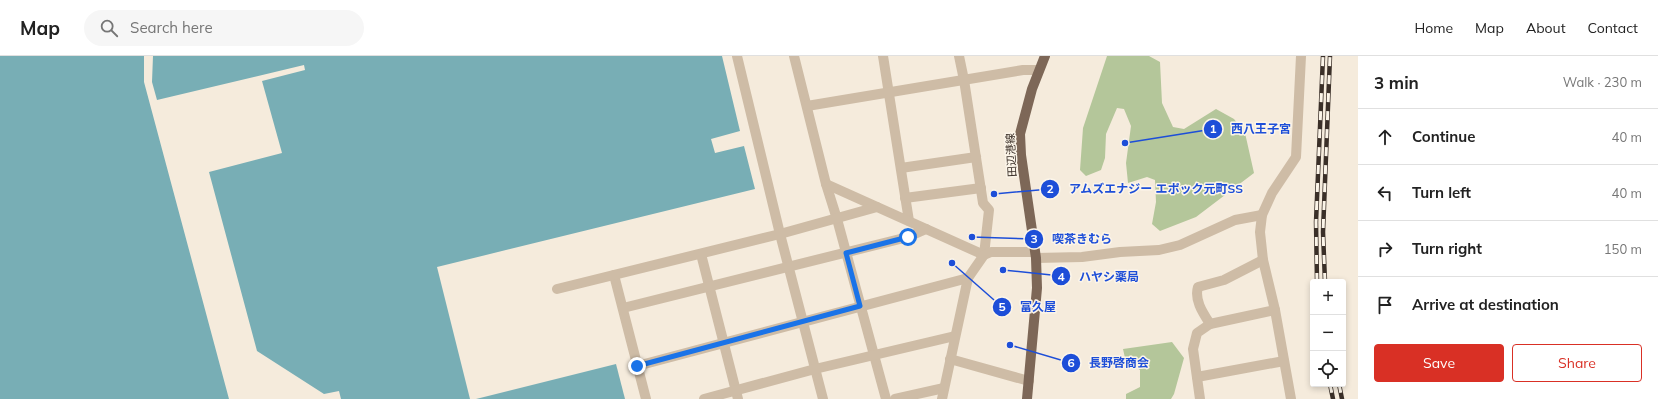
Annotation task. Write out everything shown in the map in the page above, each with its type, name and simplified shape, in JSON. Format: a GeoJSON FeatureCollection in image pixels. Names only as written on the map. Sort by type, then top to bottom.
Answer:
{"type":"FeatureCollection","features":[{"type":"Feature","properties":{"kind":"main road","name":"田辺港線"},"geometry":{"type":"LineString","coordinates":[[1027,399],[1037,288],[1035,255],[1021,156],[1020,134],[1043,57]]}},
{"type":"Feature","properties":{"kind":"street"},"geometry":{"type":"LineString","coordinates":[[737,56],[780,234],[823,399]]}},
{"type":"Feature","properties":{"kind":"street"},"geometry":{"type":"LineString","coordinates":[[794,56],[826,184],[886,399]]}},
{"type":"Feature","properties":{"kind":"street"},"geometry":{"type":"LineString","coordinates":[[883,56],[909,221]]}},
{"type":"Feature","properties":{"kind":"street"},"geometry":{"type":"LineString","coordinates":[[942,399],[968,278],[984,255],[989,210],[983,203],[964,80],[958,56]]}},
{"type":"Feature","properties":{"kind":"street"},"geometry":{"type":"LineString","coordinates":[[1291,399],[1263,260],[1260,232],[1262,215],[1272,193],[1296,157],[1301,56]]}},
{"type":"Feature","properties":{"kind":"street"},"geometry":{"type":"LineString","coordinates":[[806,106],[1023,70],[1038,70]]}},
{"type":"Feature","properties":{"kind":"street"},"geometry":{"type":"LineString","coordinates":[[900,168],[976,157]]}},
{"type":"Feature","properties":{"kind":"street"},"geometry":{"type":"LineString","coordinates":[[826,184],[984,255],[991,252],[1082,257],[1120,252],[1159,250],[1180,246],[1235,220],[1262,215]]}},
{"type":"Feature","properties":{"kind":"street"},"geometry":{"type":"LineString","coordinates":[[905,198],[981,188]]}},
{"type":"Feature","properties":{"kind":"street"},"geometry":{"type":"LineString","coordinates":[[557,289],[780,234],[877,207]]}},
{"type":"Feature","properties":{"kind":"street"},"geometry":{"type":"LineString","coordinates":[[622,308],[908,237],[926,229]]}},
{"type":"Feature","properties":{"kind":"street"},"geometry":{"type":"LineString","coordinates":[[701,254],[737,395]]}},
{"type":"Feature","properties":{"kind":"street"},"geometry":{"type":"LineString","coordinates":[[1210,324],[1202,311],[1196,294],[1198,287],[1224,280],[1263,260]]}},
{"type":"Feature","properties":{"kind":"street"},"geometry":{"type":"LineString","coordinates":[[614,275],[646,399]]}},
{"type":"Feature","properties":{"kind":"street"},"geometry":{"type":"LineString","coordinates":[[637,366],[968,278]]}},
{"type":"Feature","properties":{"kind":"street"},"geometry":{"type":"LineString","coordinates":[[1200,399],[1193,349],[1197,333],[1210,324],[1274,310]]}},
{"type":"Feature","properties":{"kind":"street"},"geometry":{"type":"LineString","coordinates":[[704,399],[737,395],[816,369],[955,336]]}},
{"type":"Feature","properties":{"kind":"street"},"geometry":{"type":"LineString","coordinates":[[950,359],[1029,381]]}},
{"type":"Feature","properties":{"kind":"street"},"geometry":{"type":"LineString","coordinates":[[1197,377],[1284,361]]}},
{"type":"Feature","properties":{"kind":"street"},"geometry":{"type":"LineString","coordinates":[[895,399],[944,388]]}},
{"type":"Feature","properties":{"kind":"green space"},"geometry":{"type":"Polygon","coordinates":[[[1107,56],[1149,56],[1160,62],[1162,103],[1173,127],[1184,129],[1216,109],[1234,119],[1245,133],[1254,173],[1196,217],[1160,231],[1152,224],[1156,202],[1155,180],[1147,177],[1128,183],[1126,163],[1131,126],[1124,109],[1117,108],[1106,134],[1105,158],[1101,170],[1086,176],[1080,170],[1083,128],[1107,56]]]}},
{"type":"Feature","properties":{"kind":"green space"},"geometry":{"type":"Polygon","coordinates":[[[1172,342],[1184,358],[1174,394],[1171,399],[1126,399],[1126,394],[1140,387],[1140,370],[1125,358],[1123,349],[1172,342]]]}},
{"type":"Feature","properties":{"kind":"water"},"geometry":{"type":"Polygon","coordinates":[[[0,56],[144,56],[144,82],[229,399],[0,399],[0,56]]]}},
{"type":"Feature","properties":{"kind":"water"},"geometry":{"type":"Polygon","coordinates":[[[153,56],[722,56],[740,131],[711,139],[715,153],[744,146],[755,189],[437,267],[470,399],[341,399],[339,391],[324,394],[257,351],[209,172],[282,153],[262,81],[305,70],[304,65],[157,100],[152,82],[153,56]]]}},
{"type":"Feature","properties":{"kind":"water"},"geometry":{"type":"Polygon","coordinates":[[[616,364],[625,399],[476,399],[616,364]]]}},
{"type":"Feature","properties":{"kind":"railway"},"geometry":{"type":"LineString","coordinates":[[1317,279],[1316,222],[1323,56]]}},
{"type":"Feature","properties":{"kind":"railway"},"geometry":{"type":"LineString","coordinates":[[1325,279],[1323,232],[1330,56]]}},
{"type":"Feature","properties":{"kind":"railway"},"geometry":{"type":"LineString","coordinates":[[1331,387],[1333,399]]}},
{"type":"Feature","properties":{"kind":"railway"},"geometry":{"type":"LineString","coordinates":[[1340,387],[1342,399]]}},
{"type":"Feature","properties":{"kind":"place","name":"西八王子宮"},"geometry":{"type":"Point","coordinates":[1125,143]}},
{"type":"Feature","properties":{"kind":"place","name":"アムズエナジー エポック元町SS"},"geometry":{"type":"Point","coordinates":[994,194]}},
{"type":"Feature","properties":{"kind":"place","name":"喫茶きむら"},"geometry":{"type":"Point","coordinates":[972,237]}},
{"type":"Feature","properties":{"kind":"place","name":"富久屋"},"geometry":{"type":"Point","coordinates":[952,263]}},
{"type":"Feature","properties":{"kind":"place","name":"ハヤシ薬局"},"geometry":{"type":"Point","coordinates":[1003,270]}},
{"type":"Feature","properties":{"kind":"place","name":"長野啓商会"},"geometry":{"type":"Point","coordinates":[1010,345]}},
{"type":"Feature","properties":{"kind":"route"},"geometry":{"type":"LineString","coordinates":[[637,366],[724,344],[860,306],[846,253],[908,237]]}}]}
